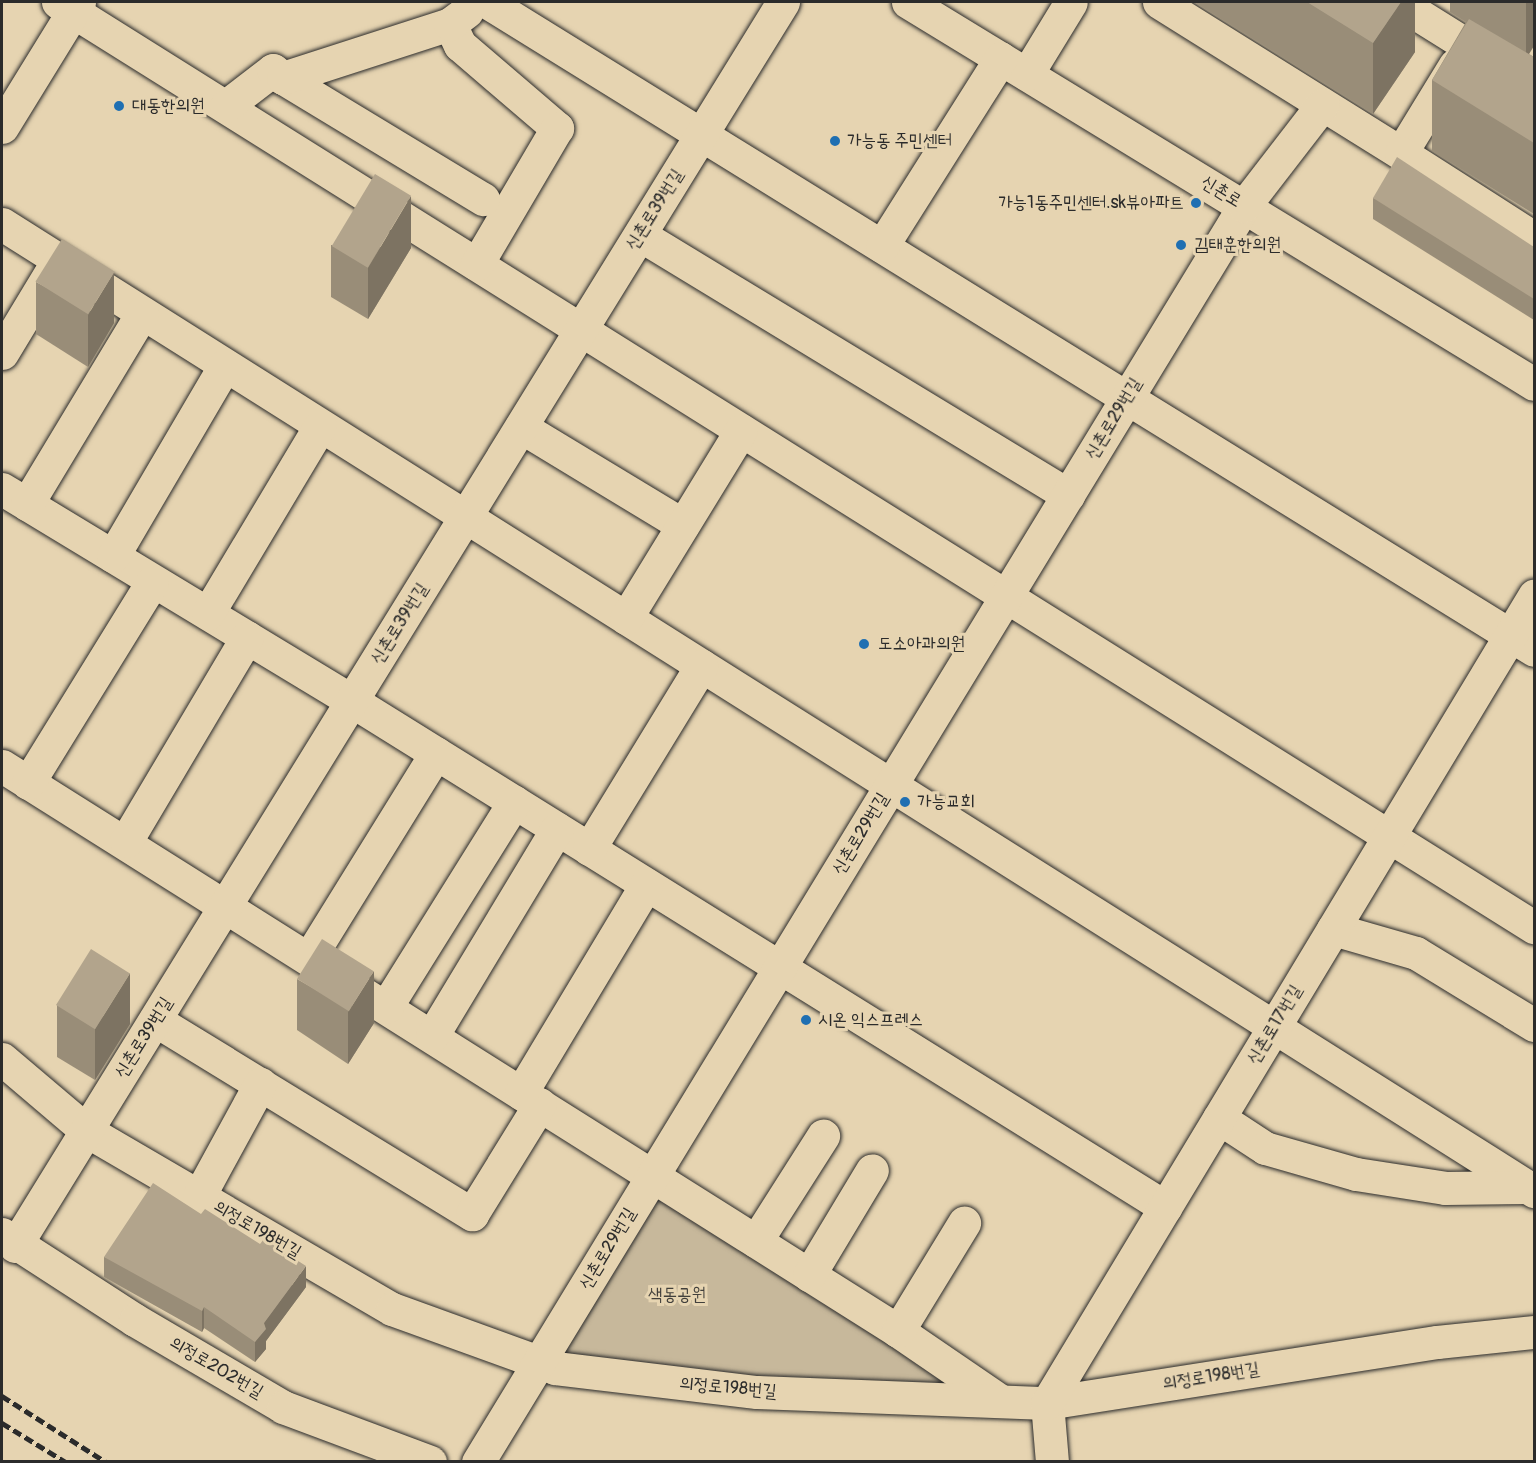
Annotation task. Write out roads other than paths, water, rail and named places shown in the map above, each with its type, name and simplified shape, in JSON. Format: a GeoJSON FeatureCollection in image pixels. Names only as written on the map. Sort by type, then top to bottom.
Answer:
{"type":"FeatureCollection","features":[{"type":"Feature","properties":{"kind":"street"},"geometry":{"type":"LineString","coordinates":[[283,78],[450,24],[481,2]]}},
{"type":"Feature","properties":{"kind":"street"},"geometry":{"type":"LineString","coordinates":[[487,2],[1523,642]]}},
{"type":"Feature","properties":{"kind":"street","name":"신촌로39번길"},"geometry":{"type":"LineString","coordinates":[[8,1240],[87,1131],[783,2]]}},
{"type":"Feature","properties":{"kind":"street","name":"신촌로"},"geometry":{"type":"LineString","coordinates":[[908,2],[1534,384]]}},
{"type":"Feature","properties":{"kind":"street"},"geometry":{"type":"LineString","coordinates":[[882,246],[1014,66],[1071,2]]}},
{"type":"Feature","properties":{"kind":"street"},"geometry":{"type":"LineString","coordinates":[[1159,2],[1534,238]]}},
{"type":"Feature","properties":{"kind":"street"},"geometry":{"type":"LineString","coordinates":[[1398,2],[1534,87]]}},
{"type":"Feature","properties":{"kind":"street"},"geometry":{"type":"LineString","coordinates":[[2,127],[70,5],[226,106],[1534,927]]}},
{"type":"Feature","properties":{"kind":"street"},"geometry":{"type":"LineString","coordinates":[[450,24],[460,45],[557,128],[477,264]]}},
{"type":"Feature","properties":{"kind":"street"},"geometry":{"type":"LineString","coordinates":[[1401,153],[1468,44]]}},
{"type":"Feature","properties":{"kind":"street"},"geometry":{"type":"LineString","coordinates":[[226,106],[273,70],[483,199]]}},
{"type":"Feature","properties":{"kind":"street","name":"신촌로29번길"},"geometry":{"type":"LineString","coordinates":[[478,1461],[1244,206],[1322,105]]}},
{"type":"Feature","properties":{"kind":"street"},"geometry":{"type":"LineString","coordinates":[[2,224],[1531,1189]]}},
{"type":"Feature","properties":{"kind":"street"},"geometry":{"type":"LineString","coordinates":[[640,235],[1068,495]]}},
{"type":"Feature","properties":{"kind":"street"},"geometry":{"type":"LineString","coordinates":[[2,352],[58,260]]}},
{"type":"Feature","properties":{"kind":"street"},"geometry":{"type":"LineString","coordinates":[[142,313],[9,496],[113,556],[152,582],[208,613],[352,701],[1165,1208]]}},
{"type":"Feature","properties":{"kind":"street"},"geometry":{"type":"LineString","coordinates":[[113,556],[225,365]]}},
{"type":"Feature","properties":{"kind":"street"},"geometry":{"type":"LineString","coordinates":[[208,613],[321,426]]}},
{"type":"Feature","properties":{"kind":"street"},"geometry":{"type":"LineString","coordinates":[[521,427],[683,525]]}},
{"type":"Feature","properties":{"kind":"street"},"geometry":{"type":"LineString","coordinates":[[626,618],[741,430]]}},
{"type":"Feature","properties":{"kind":"street"},"geometry":{"type":"LineString","coordinates":[[152,582],[15,775],[126,841],[898,1331],[999,1400]]}},
{"type":"Feature","properties":{"kind":"street","name":"신촌로17번길"},"geometry":{"type":"LineString","coordinates":[[1047,1403],[1389,836],[1523,642],[1534,596]]}},
{"type":"Feature","properties":{"kind":"street"},"geometry":{"type":"LineString","coordinates":[[126,841],[247,637]]}},
{"type":"Feature","properties":{"kind":"street"},"geometry":{"type":"LineString","coordinates":[[589,849],[701,666]]}},
{"type":"Feature","properties":{"kind":"street"},"geometry":{"type":"LineString","coordinates":[[309,958],[436,753]]}},
{"type":"Feature","properties":{"kind":"street"},"geometry":{"type":"LineString","coordinates":[[386,1007],[513,802]]}},
{"type":"Feature","properties":{"kind":"street"},"geometry":{"type":"LineString","coordinates":[[432,1036],[557,829]]}},
{"type":"Feature","properties":{"kind":"street"},"geometry":{"type":"LineString","coordinates":[[155,1020],[472,1214],[530,1098],[646,885]]}},
{"type":"Feature","properties":{"kind":"street"},"geometry":{"type":"LineString","coordinates":[[1334,928],[1416,953],[1534,1025]]}},
{"type":"Feature","properties":{"kind":"street","name":"의정로198번길"},"geometry":{"type":"LineString","coordinates":[[2,1059],[87,1131],[392,1309],[539,1362],[600,1375],[757,1392],[1047,1403],[1437,1342],[1534,1332]]}},
{"type":"Feature","properties":{"kind":"street"},"geometry":{"type":"LineString","coordinates":[[199,1196],[260,1084]]}},
{"type":"Feature","properties":{"kind":"street"},"geometry":{"type":"LineString","coordinates":[[1219,1118],[1265,1148],[1356,1174],[1445,1188],[1531,1189]]}},
{"type":"Feature","properties":{"kind":"street"},"geometry":{"type":"LineString","coordinates":[[756,1241],[823,1136]]}},
{"type":"Feature","properties":{"kind":"street"},"geometry":{"type":"LineString","coordinates":[[809,1275],[872,1170]]}},
{"type":"Feature","properties":{"kind":"street"},"geometry":{"type":"LineString","coordinates":[[898,1331],[964,1223]]}},
{"type":"Feature","properties":{"kind":"street","name":"의정로202번길"},"geometry":{"type":"LineString","coordinates":[[8,1240],[283,1407],[430,1461]]}},
{"type":"Feature","properties":{"kind":"street"},"geometry":{"type":"LineString","coordinates":[[1047,1403],[1052,1461]]}},
{"type":"Feature","properties":{"kind":"railway"},"geometry":{"type":"LineString","coordinates":[[2,1396],[106,1462]]}},
{"type":"Feature","properties":{"kind":"railway"},"geometry":{"type":"LineString","coordinates":[[2,1423],[66,1462]]}},
{"type":"Feature","properties":{"kind":"place","name":"대동한의원"},"geometry":{"type":"Point","coordinates":[119,106]}},
{"type":"Feature","properties":{"kind":"place","name":"가능동 주민센터"},"geometry":{"type":"Point","coordinates":[835,141]}},
{"type":"Feature","properties":{"kind":"place","name":"가능1동주민센터.sk뷰아파트"},"geometry":{"type":"Point","coordinates":[1196,203]}},
{"type":"Feature","properties":{"kind":"place","name":"김태훈한의원"},"geometry":{"type":"Point","coordinates":[1181,245]}},
{"type":"Feature","properties":{"kind":"place","name":"도소아과의원"},"geometry":{"type":"Point","coordinates":[864,644]}},
{"type":"Feature","properties":{"kind":"place","name":"가능교회"},"geometry":{"type":"Point","coordinates":[905,802]}},
{"type":"Feature","properties":{"kind":"place","name":"시온 익스프레스"},"geometry":{"type":"Point","coordinates":[806,1020]}},
{"type":"Feature","properties":{"kind":"park label","name":"색동공원"},"geometry":{"type":"Point","coordinates":[677,1295]}}]}
